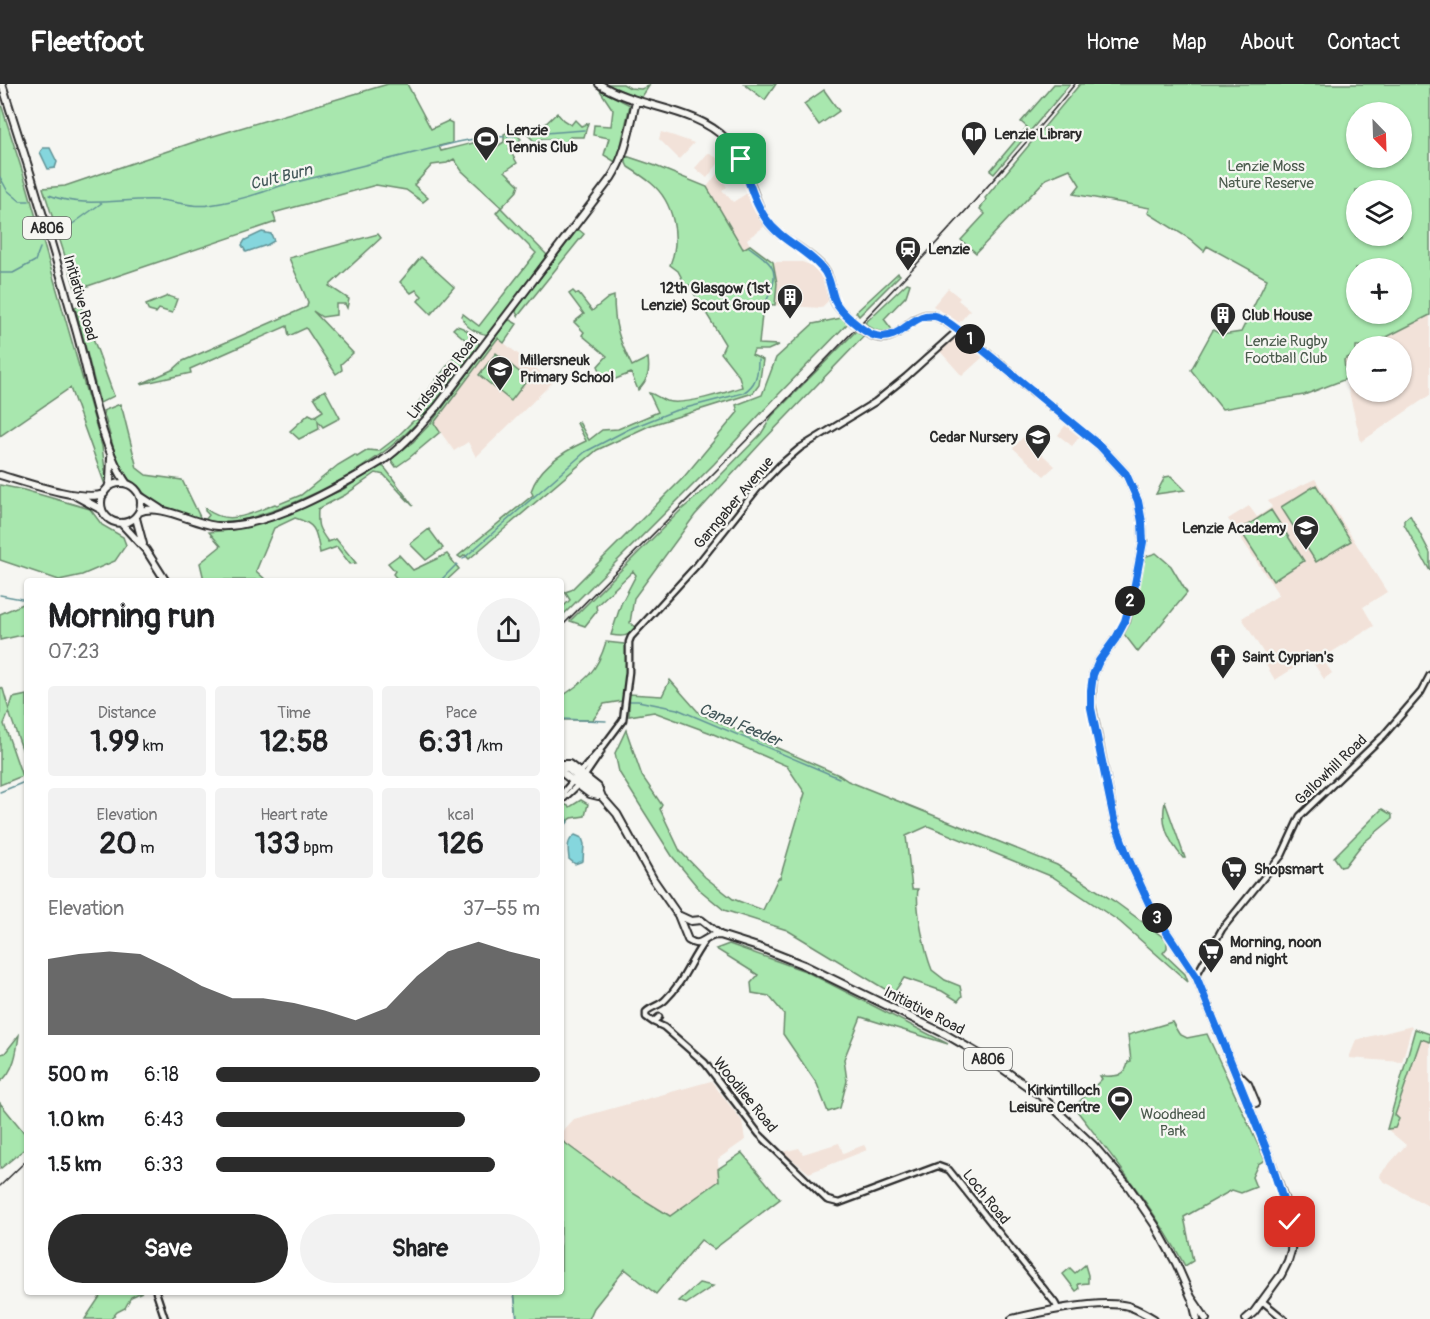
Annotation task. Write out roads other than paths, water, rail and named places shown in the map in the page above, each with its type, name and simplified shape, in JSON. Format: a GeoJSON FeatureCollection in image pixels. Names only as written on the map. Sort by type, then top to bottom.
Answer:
{"type":"FeatureCollection","features":[{"type":"Feature","properties":{"kind":"main road","name":"Initiative Road"},"geometry":{"type":"LineString","coordinates":[[2,84],[59,267],[110,451],[111,469],[106,492]]}},
{"type":"Feature","properties":{"kind":"main road"},"geometry":{"type":"LineString","coordinates":[[599,84],[636,101],[698,121],[726,139],[741,159],[766,219],[779,233],[823,268],[830,280],[835,301],[864,330],[879,337],[887,337],[905,329],[918,318],[928,315],[939,317],[1100,446],[1126,474],[1138,501],[1143,542],[1125,621],[1099,661],[1093,675],[1091,703],[1114,819],[1128,858],[1152,910],[1196,976],[1269,1156],[1287,1207],[1292,1232],[1288,1261],[1281,1275],[1246,1319]]}},
{"type":"Feature","properties":{"kind":"main road","name":"Lindsaybeg Road"},"geometry":{"type":"LineString","coordinates":[[140,496],[162,510],[207,525],[240,525],[262,519],[309,500],[343,484],[384,460],[416,431],[437,407],[611,178],[627,141],[636,101]]}},
{"type":"Feature","properties":{"kind":"main road","name":"Initiative Road"},"geometry":{"type":"LineString","coordinates":[[110,451],[128,484]]}},
{"type":"Feature","properties":{"kind":"main road"},"geometry":{"type":"LineString","coordinates":[[0,475],[72,494],[92,496],[106,492],[116,484],[128,484],[135,488],[140,496],[138,529],[146,550]]}},
{"type":"Feature","properties":{"kind":"main road"},"geometry":{"type":"LineString","coordinates":[[102,510],[106,492]]}},
{"type":"Feature","properties":{"kind":"main road"},"geometry":{"type":"LineString","coordinates":[[72,494],[102,510],[108,519],[121,523],[146,550],[164,578]]}},
{"type":"Feature","properties":{"kind":"main road","name":"Lindsaybeg Road"},"geometry":{"type":"LineString","coordinates":[[138,515],[148,509],[162,510]]}},
{"type":"Feature","properties":{"kind":"main road"},"geometry":{"type":"LineString","coordinates":[[121,523],[138,515]]}},
{"type":"Feature","properties":{"kind":"main road"},"geometry":{"type":"LineString","coordinates":[[564,765],[569,764],[590,794],[602,797]]}},
{"type":"Feature","properties":{"kind":"main road"},"geometry":{"type":"LineString","coordinates":[[564,772],[598,787],[602,797],[617,814],[653,879],[678,915],[686,937],[692,943],[698,944],[706,940],[708,927],[701,920],[692,921],[678,915]]}},
{"type":"Feature","properties":{"kind":"main road"},"geometry":{"type":"LineString","coordinates":[[685,930],[692,921]]}},
{"type":"Feature","properties":{"kind":"main road","name":"A806"},"geometry":{"type":"LineString","coordinates":[[708,927],[720,935]]}},
{"type":"Feature","properties":{"kind":"main road","name":"Initiative Road"},"geometry":{"type":"LineString","coordinates":[[720,935],[804,964],[945,1034],[993,1062],[1034,1090],[1094,1146],[1129,1187],[1155,1225],[1191,1297]]}},
{"type":"Feature","properties":{"kind":"main road","name":"A806"},"geometry":{"type":"LineString","coordinates":[[706,940],[720,935]]}},
{"type":"Feature","properties":{"kind":"main road"},"geometry":{"type":"LineString","coordinates":[[1234,1069],[1248,1084],[1256,1103]]}},
{"type":"Feature","properties":{"kind":"main road","name":"A806"},"geometry":{"type":"LineString","coordinates":[[1191,1297],[1197,1319]]}},
{"type":"Feature","properties":{"kind":"main road","name":"A806"},"geometry":{"type":"LineString","coordinates":[[1191,1297],[1206,1319]]}},
{"type":"Feature","properties":{"kind":"main road"},"geometry":{"type":"LineString","coordinates":[[1012,1319],[1058,1309],[1117,1305],[1136,1309],[1154,1319]]}},
{"type":"Feature","properties":{"kind":"street","name":"Garngaber Avenue"},"geometry":{"type":"LineString","coordinates":[[564,794],[579,779],[623,720],[630,672],[629,642],[631,637],[697,565],[758,488],[800,448],[875,402],[958,330]]}},
{"type":"Feature","properties":{"kind":"street","name":"Gallowhill Road"},"geometry":{"type":"LineString","coordinates":[[1196,976],[1222,929],[1282,855],[1300,816],[1383,736],[1420,692],[1430,675]]}},
{"type":"Feature","properties":{"kind":"street"},"geometry":{"type":"LineString","coordinates":[[660,1005],[659,1015],[653,1022],[648,1020],[645,1015],[649,1009],[660,1005],[675,989],[692,963],[696,952],[706,940]]}},
{"type":"Feature","properties":{"kind":"street"},"geometry":{"type":"LineString","coordinates":[[692,943],[696,952]]}},
{"type":"Feature","properties":{"kind":"street"},"geometry":{"type":"LineString","coordinates":[[655,1008],[659,1015]]}},
{"type":"Feature","properties":{"kind":"street","name":"Woodilee Road"},"geometry":{"type":"LineString","coordinates":[[659,1015],[664,1027]]}},
{"type":"Feature","properties":{"kind":"street","name":"Woodilee Road"},"geometry":{"type":"LineString","coordinates":[[653,1022],[664,1027],[705,1064],[759,1134],[832,1203]]}},
{"type":"Feature","properties":{"kind":"street","name":"Loch Road"},"geometry":{"type":"LineString","coordinates":[[832,1203],[840,1203],[938,1166],[943,1167],[949,1170],[1014,1250],[1058,1309]]}},
{"type":"Feature","properties":{"kind":"street"},"geometry":{"type":"LineString","coordinates":[[157,1295],[165,1319]]}},
{"type":"Feature","properties":{"kind":"street"},"geometry":{"type":"LineString","coordinates":[[1262,1300],[1284,1319]]}},
{"type":"Feature","properties":{"kind":"water"},"geometry":{"type":"Polygon","coordinates":[[[43,148],[50,148],[57,162],[55,168],[48,169],[40,152],[43,148]]]}},
{"type":"Feature","properties":{"kind":"water"},"geometry":{"type":"Polygon","coordinates":[[[262,232],[271,234],[274,241],[246,252],[242,245],[245,240],[262,232]]]}},
{"type":"Feature","properties":{"kind":"water"},"geometry":{"type":"Polygon","coordinates":[[[575,835],[582,838],[584,844],[583,861],[575,864],[569,859],[568,849],[570,840],[575,835]]]}},
{"type":"Feature","properties":{"kind":"waterway","name":"Cult Burn"},"geometry":{"type":"LineString","coordinates":[[533,134],[584,130]]}},
{"type":"Feature","properties":{"kind":"waterway","name":"Cult Burn"},"geometry":{"type":"LineString","coordinates":[[49,195],[89,202],[159,200],[203,206],[236,200],[280,186],[458,142],[515,136]]}},
{"type":"Feature","properties":{"kind":"waterway","name":"Cult Burn"},"geometry":{"type":"LineString","coordinates":[[0,177],[7,190],[20,201],[29,201]]}},
{"type":"Feature","properties":{"kind":"waterway"},"geometry":{"type":"LineString","coordinates":[[60,233],[103,202]]}},
{"type":"Feature","properties":{"kind":"waterway","name":"Cult Burn"},"geometry":{"type":"LineString","coordinates":[[749,247],[766,260],[773,269],[774,282],[765,303]]}},
{"type":"Feature","properties":{"kind":"waterway"},"geometry":{"type":"LineString","coordinates":[[0,273],[13,273],[35,261],[40,248]]}},
{"type":"Feature","properties":{"kind":"waterway","name":"Cult Burn"},"geometry":{"type":"LineString","coordinates":[[463,559],[585,452],[629,429],[674,411],[743,393],[751,387],[755,379],[758,360]]}},
{"type":"Feature","properties":{"kind":"waterway","name":"Cult Burn"},"geometry":{"type":"LineString","coordinates":[[443,578],[457,564]]}},
{"type":"Feature","properties":{"kind":"waterway"},"geometry":{"type":"LineString","coordinates":[[0,595],[24,599]]}},
{"type":"Feature","properties":{"kind":"waterway","name":"Canal Feeder"},"geometry":{"type":"LineString","coordinates":[[630,701],[677,709],[839,778]]}},
{"type":"Feature","properties":{"kind":"waterway","name":"Canal Feeder"},"geometry":{"type":"LineString","coordinates":[[564,719],[606,721]]}},
{"type":"Feature","properties":{"kind":"waterway"},"geometry":{"type":"LineString","coordinates":[[0,792],[24,782]]}},
{"type":"Feature","properties":{"kind":"waterway"},"geometry":{"type":"LineString","coordinates":[[564,812],[568,822],[564,827]]}},
{"type":"Feature","properties":{"kind":"waterway"},"geometry":{"type":"LineString","coordinates":[[514,1295],[517,1319]]}},
{"type":"Feature","properties":{"kind":"railway"},"geometry":{"type":"LineString","coordinates":[[564,624],[889,294],[953,225],[1075,84]]}},
{"type":"Feature","properties":{"kind":"railway"},"geometry":{"type":"LineString","coordinates":[[0,1186],[24,1163]]}},
{"type":"Feature","properties":{"kind":"place","name":"Lenzie Library"},"geometry":{"type":"Point","coordinates":[974,157]}},
{"type":"Feature","properties":{"kind":"place","name":"Lenzie Tennis Club"},"geometry":{"type":"Point","coordinates":[486,162]}},
{"type":"Feature","properties":{"kind":"place","name":"Lenzie"},"geometry":{"type":"Point","coordinates":[908,272]}},
{"type":"Feature","properties":{"kind":"place","name":"12th Glasgow (1st Lenzie) Scout Group"},"geometry":{"type":"Point","coordinates":[790,320]}},
{"type":"Feature","properties":{"kind":"place","name":"Club House"},"geometry":{"type":"Point","coordinates":[1223,338]}},
{"type":"Feature","properties":{"kind":"place","name":"Millersneuk Primary School"},"geometry":{"type":"Point","coordinates":[500,392]}},
{"type":"Feature","properties":{"kind":"place","name":"Cedar Nursery"},"geometry":{"type":"Point","coordinates":[1038,460]}},
{"type":"Feature","properties":{"kind":"place","name":"Lenzie Academy"},"geometry":{"type":"Point","coordinates":[1306,551]}},
{"type":"Feature","properties":{"kind":"place","name":"Saint Cyprian's"},"geometry":{"type":"Point","coordinates":[1223,680]}},
{"type":"Feature","properties":{"kind":"place","name":"Shopsmart"},"geometry":{"type":"Point","coordinates":[1234,892]}},
{"type":"Feature","properties":{"kind":"place","name":"Morning, noon and night"},"geometry":{"type":"Point","coordinates":[1211,974]}},
{"type":"Feature","properties":{"kind":"place","name":"Kirkintilloch Leisure Centre"},"geometry":{"type":"Point","coordinates":[1120,1122]}},
{"type":"Feature","properties":{"kind":"park label","name":"Lenzie Moss Nature Reserve"},"geometry":{"type":"Point","coordinates":[1266,174]}},
{"type":"Feature","properties":{"kind":"park label","name":"Lenzie Rugby Football Club"},"geometry":{"type":"Point","coordinates":[1286,350]}},
{"type":"Feature","properties":{"kind":"park label","name":"Woodhead Park"},"geometry":{"type":"Point","coordinates":[1173,1122]}}]}
